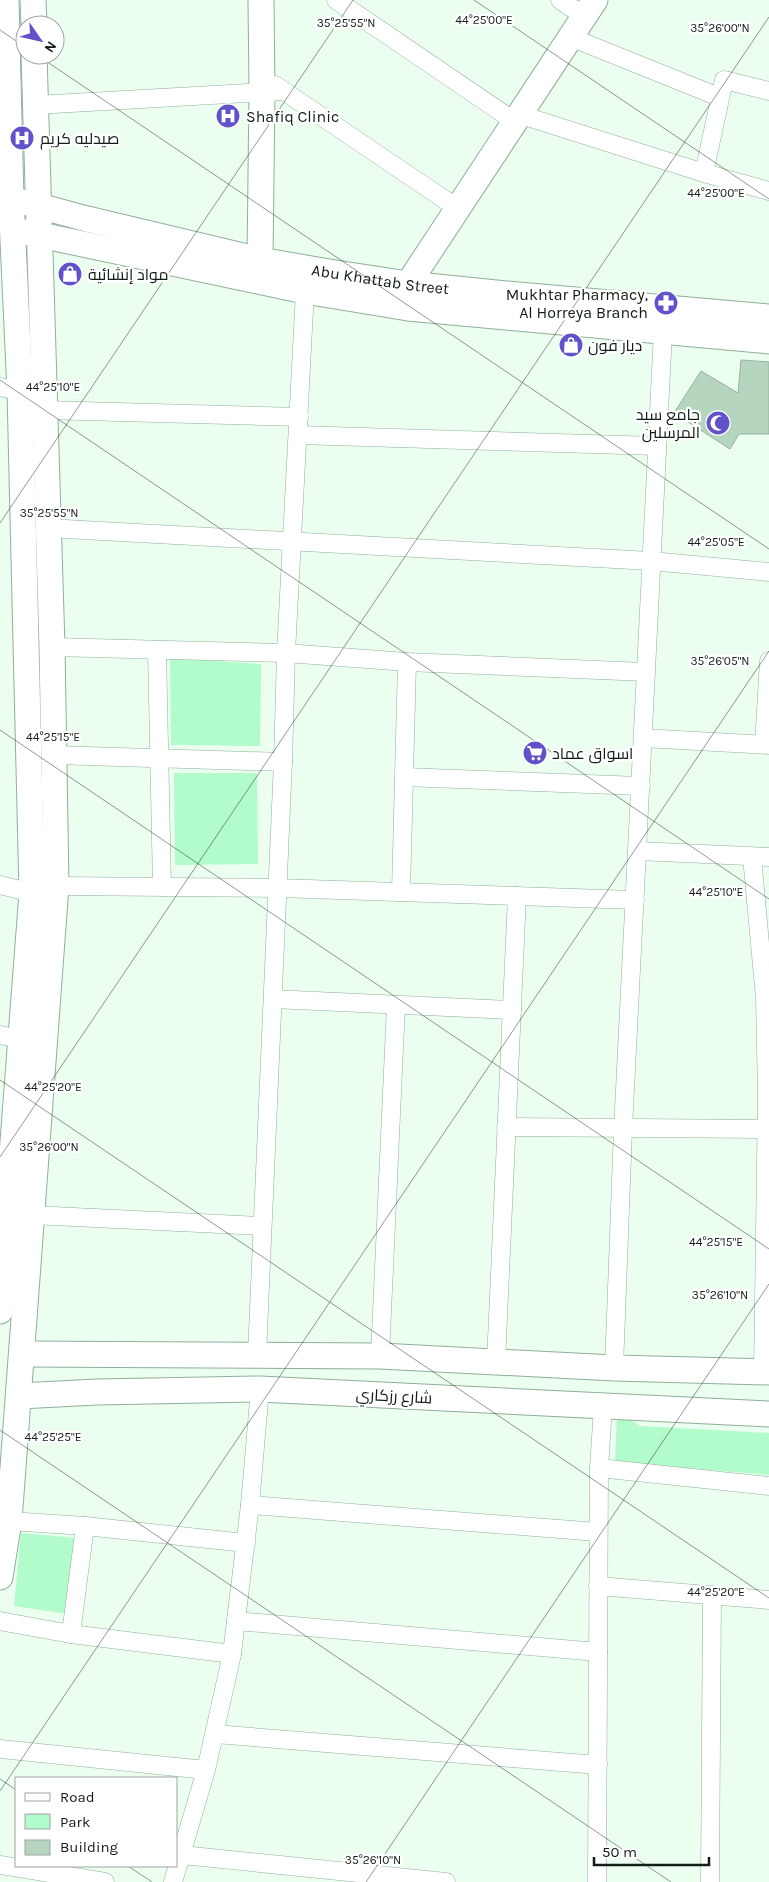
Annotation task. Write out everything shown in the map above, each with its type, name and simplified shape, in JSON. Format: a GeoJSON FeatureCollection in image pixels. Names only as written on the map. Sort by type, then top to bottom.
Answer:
{"type":"FeatureCollection","features":[{"type":"Feature","properties":{"kind":"street"},"geometry":{"type":"LineString","coordinates":[[0,1310],[10,1037],[26,969],[32,893],[10,389],[6,197],[6,0]]}},
{"type":"Feature","properties":{"kind":"street"},"geometry":{"type":"LineString","coordinates":[[33,0],[34,15]]}},
{"type":"Feature","properties":{"kind":"street"},"geometry":{"type":"LineString","coordinates":[[260,260],[270,87],[261,0]]}},
{"type":"Feature","properties":{"kind":"street"},"geometry":{"type":"LineString","coordinates":[[336,0],[516,118],[769,191]]}},
{"type":"Feature","properties":{"kind":"street"},"geometry":{"type":"LineString","coordinates":[[408,284],[589,8],[560,0]]}},
{"type":"Feature","properties":{"kind":"street"},"geometry":{"type":"LineString","coordinates":[[570,37],[719,98]]}},
{"type":"Feature","properties":{"kind":"street"},"geometry":{"type":"LineString","coordinates":[[0,1574],[9,1521],[56,886],[52,647],[34,65]]}},
{"type":"Feature","properties":{"kind":"street"},"geometry":{"type":"LineString","coordinates":[[704,173],[724,80],[769,91]]}},
{"type":"Feature","properties":{"kind":"street"},"geometry":{"type":"LineString","coordinates":[[36,105],[270,87],[457,208]]}},
{"type":"Feature","properties":{"kind":"street","name":"Abu Khattab Street"},"geometry":{"type":"LineString","coordinates":[[6,197],[260,260],[408,284],[769,317]]}},
{"type":"Feature","properties":{"kind":"street","name":"Abu Khattab Street"},"geometry":{"type":"LineString","coordinates":[[7,227],[305,291],[408,308],[769,341]]}},
{"type":"Feature","properties":{"kind":"street"},"geometry":{"type":"LineString","coordinates":[[257,1354],[278,888],[286,653],[305,291]]}},
{"type":"Feature","properties":{"kind":"street"},"geometry":{"type":"LineString","coordinates":[[614,1368],[623,1129],[664,332]]}},
{"type":"Feature","properties":{"kind":"street"},"geometry":{"type":"LineString","coordinates":[[44,410],[299,417]]}},
{"type":"Feature","properties":{"kind":"street"},"geometry":{"type":"LineString","coordinates":[[298,435],[657,446]]}},
{"type":"Feature","properties":{"kind":"street"},"geometry":{"type":"LineString","coordinates":[[47,528],[651,561],[769,572]]}},
{"type":"Feature","properties":{"kind":"street"},"geometry":{"type":"LineString","coordinates":[[52,647],[286,653],[407,662],[646,672]]}},
{"type":"Feature","properties":{"kind":"street"},"geometry":{"type":"LineString","coordinates":[[157,650],[162,887]]}},
{"type":"Feature","properties":{"kind":"street"},"geometry":{"type":"LineString","coordinates":[[643,738],[767,744],[769,661]]}},
{"type":"Feature","properties":{"kind":"street"},"geometry":{"type":"LineString","coordinates":[[401,892],[407,662]]}},
{"type":"Feature","properties":{"kind":"street"},"geometry":{"type":"LineString","coordinates":[[54,755],[283,762]]}},
{"type":"Feature","properties":{"kind":"street"},"geometry":{"type":"LineString","coordinates":[[404,777],[641,786]]}},
{"type":"Feature","properties":{"kind":"street"},"geometry":{"type":"LineString","coordinates":[[22,1354],[380,1356],[614,1368],[766,1372],[768,1094],[766,979],[760,857],[638,851]]}},
{"type":"Feature","properties":{"kind":"street"},"geometry":{"type":"LineString","coordinates":[[0,886],[32,893]]}},
{"type":"Feature","properties":{"kind":"street"},"geometry":{"type":"LineString","coordinates":[[56,886],[278,888],[636,900]]}},
{"type":"Feature","properties":{"kind":"street"},"geometry":{"type":"LineString","coordinates":[[496,1362],[517,896]]}},
{"type":"Feature","properties":{"kind":"street"},"geometry":{"type":"LineString","coordinates":[[26,969],[51,972]]}},
{"type":"Feature","properties":{"kind":"street"},"geometry":{"type":"LineString","coordinates":[[273,999],[512,1010]]}},
{"type":"Feature","properties":{"kind":"street"},"geometry":{"type":"LineString","coordinates":[[380,1356],[396,1005]]}},
{"type":"Feature","properties":{"kind":"street"},"geometry":{"type":"LineString","coordinates":[[506,1127],[767,1129]]}},
{"type":"Feature","properties":{"kind":"street"},"geometry":{"type":"LineString","coordinates":[[32,1215],[262,1226]]}},
{"type":"Feature","properties":{"kind":"street"},"geometry":{"type":"LineString","coordinates":[[96,1354],[97,1392]]}},
{"type":"Feature","properties":{"kind":"street"},"geometry":{"type":"LineString","coordinates":[[173,1882],[206,1770],[232,1654],[246,1543],[260,1389]]}},
{"type":"Feature","properties":{"kind":"street","name":"شارع رزكاري"},"geometry":{"type":"LineString","coordinates":[[19,1396],[97,1392],[260,1389],[769,1414]]}},
{"type":"Feature","properties":{"kind":"street"},"geometry":{"type":"LineString","coordinates":[[597,1882],[598,1532],[599,1468],[603,1407]]}},
{"type":"Feature","properties":{"kind":"street"},"geometry":{"type":"LineString","coordinates":[[599,1468],[769,1486]]}},
{"type":"Feature","properties":{"kind":"street"},"geometry":{"type":"LineString","coordinates":[[250,1504],[598,1532]]}},
{"type":"Feature","properties":{"kind":"street"},"geometry":{"type":"LineString","coordinates":[[9,1521],[85,1526],[246,1543]]}},
{"type":"Feature","properties":{"kind":"street"},"geometry":{"type":"LineString","coordinates":[[71,1634],[85,1526]]}},
{"type":"Feature","properties":{"kind":"street"},"geometry":{"type":"LineString","coordinates":[[598,1586],[769,1600]]}},
{"type":"Feature","properties":{"kind":"street"},"geometry":{"type":"LineString","coordinates":[[710,1882],[712,1595]]}},
{"type":"Feature","properties":{"kind":"street"},"geometry":{"type":"LineString","coordinates":[[236,1621],[598,1652]]}},
{"type":"Feature","properties":{"kind":"street"},"geometry":{"type":"LineString","coordinates":[[0,1622],[71,1634],[232,1654]]}},
{"type":"Feature","properties":{"kind":"street"},"geometry":{"type":"LineString","coordinates":[[215,1734],[598,1764]]}},
{"type":"Feature","properties":{"kind":"street"},"geometry":{"type":"LineString","coordinates":[[0,1749],[206,1770]]}},
{"type":"Feature","properties":{"kind":"street"},"geometry":{"type":"LineString","coordinates":[[182,1855],[446,1882]]}},
{"type":"Feature","properties":{"kind":"street"},"geometry":{"type":"LineString","coordinates":[[0,1865],[105,1882]]}},
{"type":"Feature","properties":{"kind":"green space"},"geometry":{"type":"Polygon","coordinates":[[[170,658],[261,664],[260,746],[171,745],[170,658]]]}},
{"type":"Feature","properties":{"kind":"green space"},"geometry":{"type":"Polygon","coordinates":[[[174,773],[257,773],[258,864],[175,865],[174,773]]]}},
{"type":"Feature","properties":{"kind":"green space"},"geometry":{"type":"Polygon","coordinates":[[[617,1415],[628,1418],[640,1426],[769,1433],[769,1475],[615,1462],[617,1415]]]}},
{"type":"Feature","properties":{"kind":"green space"},"geometry":{"type":"Polygon","coordinates":[[[21,1533],[77,1538],[68,1614],[14,1606],[21,1533]]]}},
{"type":"Feature","properties":{"kind":"building","name":"جامع سيد المرسلين"},"geometry":{"type":"Polygon","coordinates":[[[741,360],[769,362],[769,434],[739,434],[730,449],[674,413],[701,371],[738,393],[741,360]]]}},
{"type":"Feature","properties":{"kind":"place","name":"Shafiq Clinic"},"geometry":{"type":"Point","coordinates":[228,116]}},
{"type":"Feature","properties":{"kind":"place","name":"صيدليه كريم"},"geometry":{"type":"Point","coordinates":[22,138]}},
{"type":"Feature","properties":{"kind":"place","name":"مواد إنشائية"},"geometry":{"type":"Point","coordinates":[70,274]}},
{"type":"Feature","properties":{"kind":"place","name":"Mukhtar Pharmacy, Al Horreya Branch"},"geometry":{"type":"Point","coordinates":[666,303]}},
{"type":"Feature","properties":{"kind":"place","name":"ديار فون"},"geometry":{"type":"Point","coordinates":[571,345]}},
{"type":"Feature","properties":{"kind":"place","name":"جامع سيد المرسلين"},"geometry":{"type":"Point","coordinates":[718,423]}},
{"type":"Feature","properties":{"kind":"place","name":"اسواق عماد"},"geometry":{"type":"Point","coordinates":[535,753]}}]}
